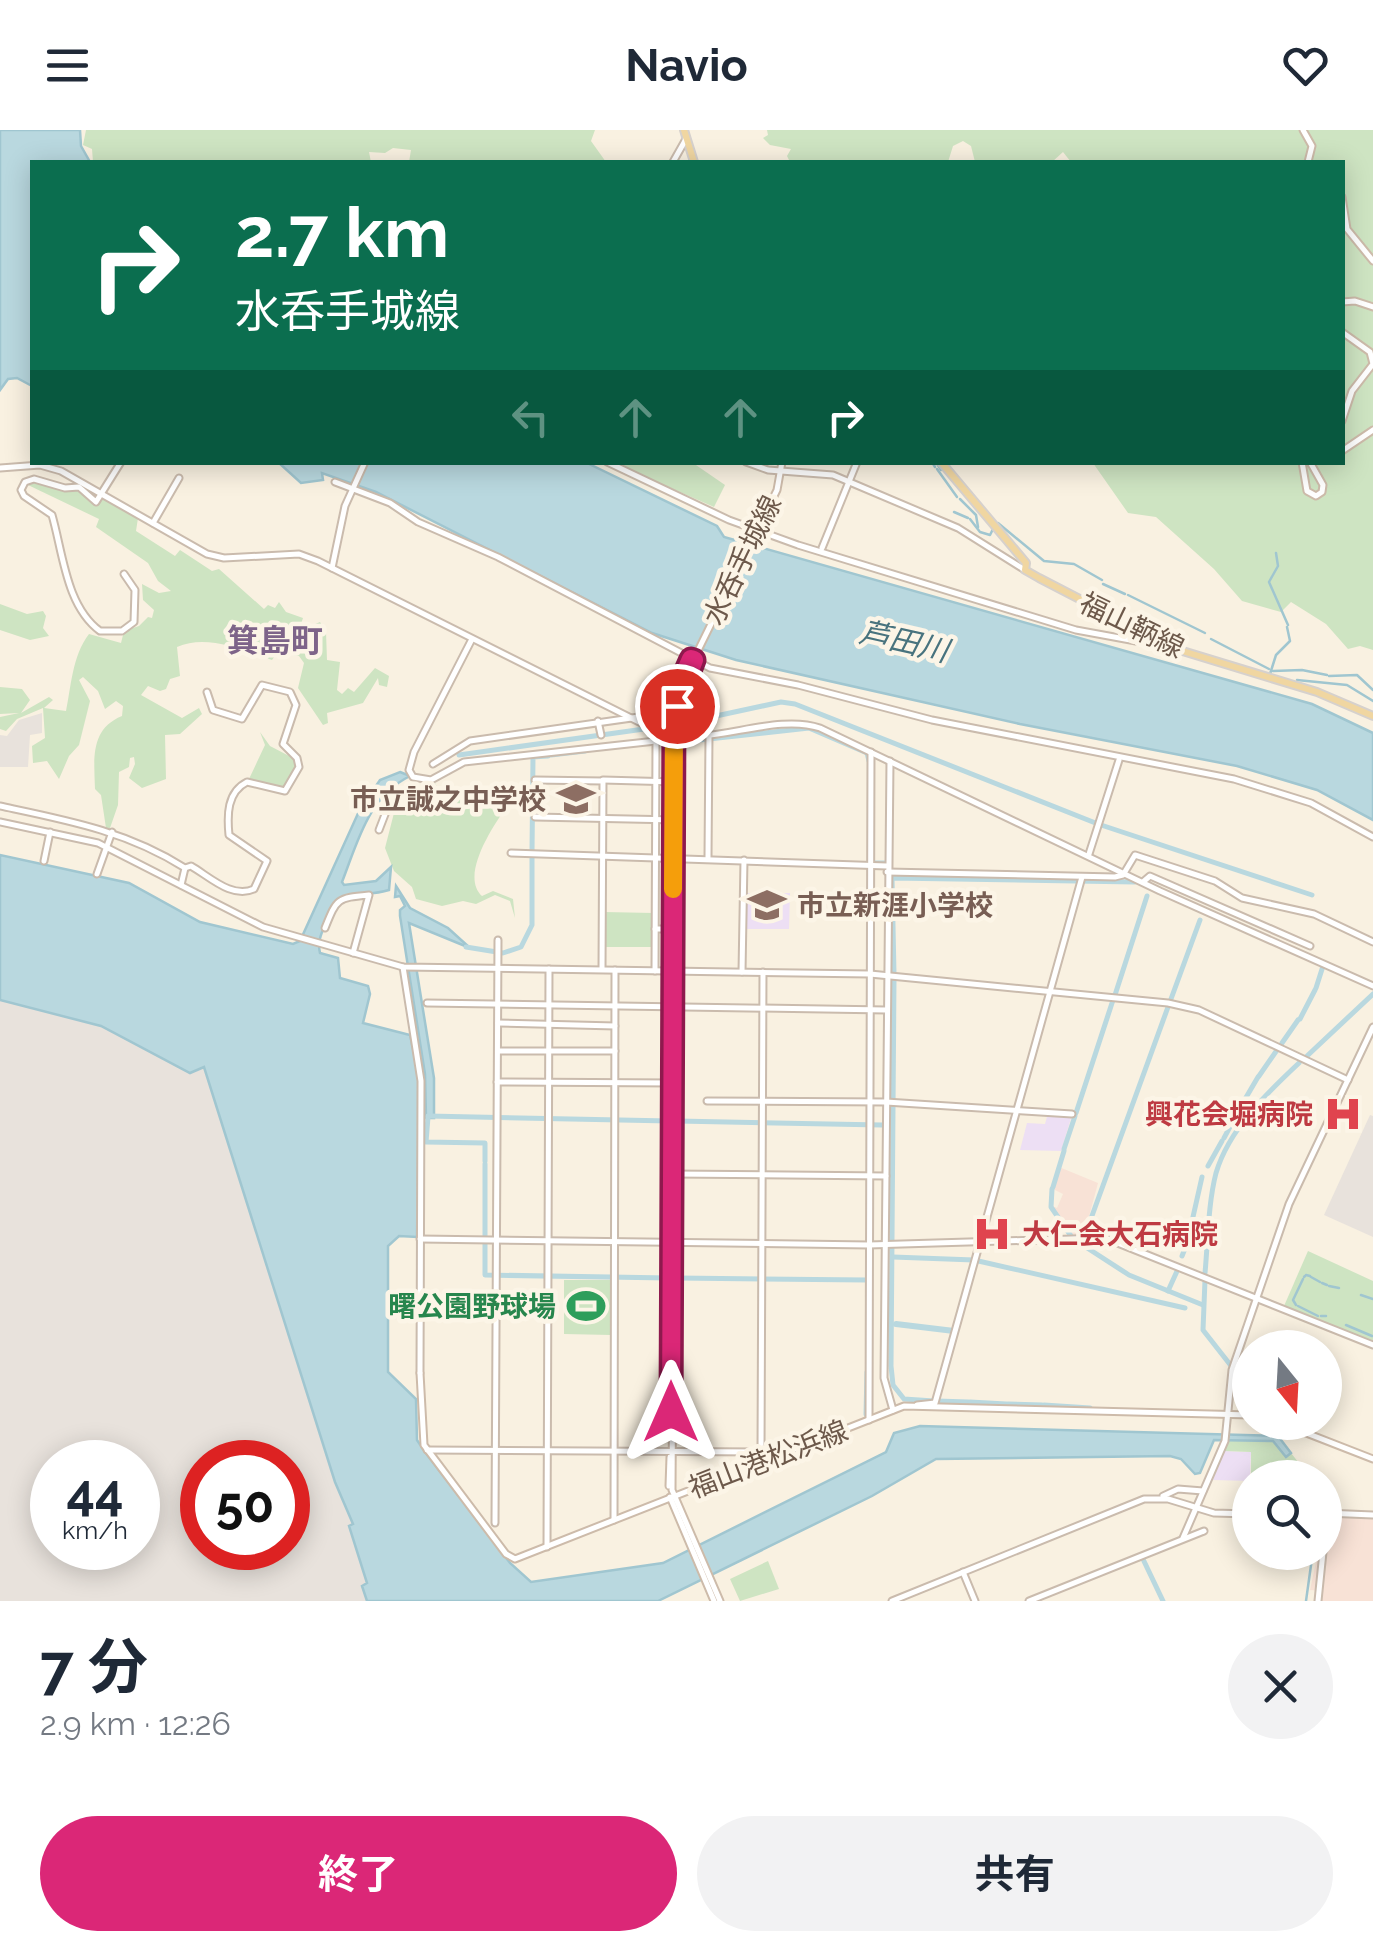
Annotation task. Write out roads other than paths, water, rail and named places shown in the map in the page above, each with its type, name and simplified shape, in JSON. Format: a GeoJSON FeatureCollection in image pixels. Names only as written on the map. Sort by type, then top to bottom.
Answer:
{"type":"FeatureCollection","features":[{"type":"Feature","properties":{"kind":"main road"},"geometry":{"type":"LineString","coordinates":[[684,135],[692,160]]}},
{"type":"Feature","properties":{"kind":"main road","name":"福山鞆線"},"geometry":{"type":"LineString","coordinates":[[943,465],[1026,562],[1026,570],[1176,648],[1317,692],[1373,716]]}},
{"type":"Feature","properties":{"kind":"street"},"geometry":{"type":"LineString","coordinates":[[1303,130],[1312,146],[1308,160]]}},
{"type":"Feature","properties":{"kind":"street"},"geometry":{"type":"LineString","coordinates":[[674,160],[684,135]]}},
{"type":"Feature","properties":{"kind":"street"},"geometry":{"type":"LineString","coordinates":[[1345,214],[1348,230],[1373,261]]}},
{"type":"Feature","properties":{"kind":"street"},"geometry":{"type":"LineString","coordinates":[[1345,302],[1373,308]]}},
{"type":"Feature","properties":{"kind":"street"},"geometry":{"type":"LineString","coordinates":[[1345,334],[1370,352],[1373,364],[1352,391],[1345,412]]}},
{"type":"Feature","properties":{"kind":"street"},"geometry":{"type":"LineString","coordinates":[[1345,449],[1373,430]]}},
{"type":"Feature","properties":{"kind":"street"},"geometry":{"type":"LineString","coordinates":[[119,465],[94,502],[81,488],[65,488],[34,479],[25,482],[21,490],[52,516],[65,560],[64,576],[100,632],[122,631],[134,622],[135,590],[124,574]]}},
{"type":"Feature","properties":{"kind":"street"},"geometry":{"type":"LineString","coordinates":[[332,568],[344,506],[364,465]]}},
{"type":"Feature","properties":{"kind":"street"},"geometry":{"type":"LineString","coordinates":[[613,465],[755,531],[1076,630],[1176,648]]}},
{"type":"Feature","properties":{"kind":"street"},"geometry":{"type":"LineString","coordinates":[[822,548],[856,465]]}},
{"type":"Feature","properties":{"kind":"street"},"geometry":{"type":"LineString","coordinates":[[1303,465],[1307,491],[1316,496],[1323,485],[1312,465]]}},
{"type":"Feature","properties":{"kind":"street"},"geometry":{"type":"LineString","coordinates":[[780,466],[821,472],[958,528],[1026,570]]}},
{"type":"Feature","properties":{"kind":"street","name":"水呑手城線"},"geometry":{"type":"LineString","coordinates":[[717,1601],[671,1497],[674,712],[679,686],[755,531],[780,466]]}},
{"type":"Feature","properties":{"kind":"street"},"geometry":{"type":"LineString","coordinates":[[0,468],[52,467],[216,557],[299,554],[675,738]]}},
{"type":"Feature","properties":{"kind":"street"},"geometry":{"type":"LineString","coordinates":[[153,523],[178,478]]}},
{"type":"Feature","properties":{"kind":"street"},"geometry":{"type":"LineString","coordinates":[[335,482],[390,503],[418,522],[498,557],[728,674],[798,685],[932,720],[1180,767],[1266,788],[1311,803],[1373,837]]}},
{"type":"Feature","properties":{"kind":"street"},"geometry":{"type":"LineString","coordinates":[[472,639],[414,752],[408,770],[412,776],[431,780],[464,762],[808,725],[1373,987]]}},
{"type":"Feature","properties":{"kind":"street","name":"水呑手城線"},"geometry":{"type":"LineString","coordinates":[[675,738],[679,694],[693,658]]}},
{"type":"Feature","properties":{"kind":"street"},"geometry":{"type":"LineString","coordinates":[[0,806],[112,832],[185,868],[191,866],[231,891],[245,893],[254,889],[267,862],[228,835],[229,804],[247,782],[285,791],[300,767],[283,744],[296,702],[290,692],[262,685],[242,719],[213,710],[207,692]]}},
{"type":"Feature","properties":{"kind":"street"},"geometry":{"type":"LineString","coordinates":[[433,764],[470,741],[674,712]]}},
{"type":"Feature","properties":{"kind":"street"},"geometry":{"type":"LineString","coordinates":[[598,721],[601,734]]}},
{"type":"Feature","properties":{"kind":"street"},"geometry":{"type":"LineString","coordinates":[[708,736],[708,859]]}},
{"type":"Feature","properties":{"kind":"street"},"geometry":{"type":"LineString","coordinates":[[655,970],[656,740]]}},
{"type":"Feature","properties":{"kind":"street"},"geometry":{"type":"LineString","coordinates":[[868,1420],[870,752]]}},
{"type":"Feature","properties":{"kind":"street"},"geometry":{"type":"LineString","coordinates":[[1089,854],[1119,760]]}},
{"type":"Feature","properties":{"kind":"street"},"geometry":{"type":"LineString","coordinates":[[890,761],[886,1010],[891,1102],[886,1176],[891,1244],[885,1386],[893,1410]]}},
{"type":"Feature","properties":{"kind":"street"},"geometry":{"type":"LineString","coordinates":[[535,780],[603,781],[602,970]]}},
{"type":"Feature","properties":{"kind":"street"},"geometry":{"type":"LineString","coordinates":[[603,780],[675,782]]}},
{"type":"Feature","properties":{"kind":"street"},"geometry":{"type":"LineString","coordinates":[[379,830],[394,792]]}},
{"type":"Feature","properties":{"kind":"street"},"geometry":{"type":"LineString","coordinates":[[44,861],[48,816]]}},
{"type":"Feature","properties":{"kind":"street"},"geometry":{"type":"LineString","coordinates":[[534,817],[675,820]]}},
{"type":"Feature","properties":{"kind":"street"},"geometry":{"type":"LineString","coordinates":[[0,822],[105,846],[253,923],[403,967],[870,974],[1190,1007],[1348,1080]]}},
{"type":"Feature","properties":{"kind":"street"},"geometry":{"type":"LineString","coordinates":[[97,874],[112,832]]}},
{"type":"Feature","properties":{"kind":"street"},"geometry":{"type":"LineString","coordinates":[[511,852],[870,864],[887,869],[1115,878],[1135,855],[1215,881],[1242,898],[1314,914],[1373,942]]}},
{"type":"Feature","properties":{"kind":"street"},"geometry":{"type":"LineString","coordinates":[[742,972],[744,860]]}},
{"type":"Feature","properties":{"kind":"street"},"geometry":{"type":"LineString","coordinates":[[181,886],[185,868]]}},
{"type":"Feature","properties":{"kind":"street"},"geometry":{"type":"LineString","coordinates":[[1143,882],[1150,876],[1310,946]]}},
{"type":"Feature","properties":{"kind":"street"},"geometry":{"type":"LineString","coordinates":[[935,1403],[1082,877]]}},
{"type":"Feature","properties":{"kind":"street"},"geometry":{"type":"LineString","coordinates":[[325,928],[335,904],[342,898],[370,895],[353,953]]}},
{"type":"Feature","properties":{"kind":"street"},"geometry":{"type":"LineString","coordinates":[[655,929],[674,929]]}},
{"type":"Feature","properties":{"kind":"street"},"geometry":{"type":"LineString","coordinates":[[495,1523],[497,1275],[490,1240],[498,1118],[498,940]]}},
{"type":"Feature","properties":{"kind":"street","name":"福山港松浜線"},"geometry":{"type":"LineString","coordinates":[[403,967],[421,1081],[420,1436],[510,1557],[522,1558],[893,1410],[917,1405],[1232,1414]]}},
{"type":"Feature","properties":{"kind":"street"},"geometry":{"type":"LineString","coordinates":[[547,1547],[549,969]]}},
{"type":"Feature","properties":{"kind":"street"},"geometry":{"type":"LineString","coordinates":[[614,1520],[615,970]]}},
{"type":"Feature","properties":{"kind":"street"},"geometry":{"type":"LineString","coordinates":[[763,972],[764,1460]]}},
{"type":"Feature","properties":{"kind":"street"},"geometry":{"type":"LineString","coordinates":[[427,1003],[886,1010]]}},
{"type":"Feature","properties":{"kind":"street"},"geometry":{"type":"LineString","coordinates":[[498,1024],[615,1026]]}},
{"type":"Feature","properties":{"kind":"street"},"geometry":{"type":"LineString","coordinates":[[1182,1538],[1226,1437],[1232,1370],[1289,1204],[1373,1027]]}},
{"type":"Feature","properties":{"kind":"street"},"geometry":{"type":"LineString","coordinates":[[498,1050],[615,1052]]}},
{"type":"Feature","properties":{"kind":"street"},"geometry":{"type":"LineString","coordinates":[[498,1082],[673,1083]]}},
{"type":"Feature","properties":{"kind":"street"},"geometry":{"type":"LineString","coordinates":[[707,1101],[891,1102],[1072,1114]]}},
{"type":"Feature","properties":{"kind":"street"},"geometry":{"type":"LineString","coordinates":[[673,1174],[886,1176]]}},
{"type":"Feature","properties":{"kind":"street"},"geometry":{"type":"LineString","coordinates":[[420,1239],[869,1245],[1114,1240],[1373,1346]]}},
{"type":"Feature","properties":{"kind":"street"},"geometry":{"type":"LineString","coordinates":[[917,1405],[945,1406]]}},
{"type":"Feature","properties":{"kind":"street"},"geometry":{"type":"LineString","coordinates":[[1323,1440],[1373,1459]]}},
{"type":"Feature","properties":{"kind":"street"},"geometry":{"type":"LineString","coordinates":[[427,1450],[761,1452]]}},
{"type":"Feature","properties":{"kind":"street"},"geometry":{"type":"LineString","coordinates":[[895,1601],[1138,1501],[1162,1498],[1176,1490],[1203,1491]]}},
{"type":"Feature","properties":{"kind":"street"},"geometry":{"type":"LineString","coordinates":[[1162,1498],[1195,1509]]}},
{"type":"Feature","properties":{"kind":"street"},"geometry":{"type":"LineString","coordinates":[[964,1573],[1144,1502],[1167,1501],[1232,1513]]}},
{"type":"Feature","properties":{"kind":"street"},"geometry":{"type":"LineString","coordinates":[[1342,1511],[1373,1513]]}},
{"type":"Feature","properties":{"kind":"street"},"geometry":{"type":"LineString","coordinates":[[1030,1601],[1204,1531]]}},
{"type":"Feature","properties":{"kind":"street"},"geometry":{"type":"LineString","coordinates":[[1318,1601],[1321,1570]]}},
{"type":"Feature","properties":{"kind":"street"},"geometry":{"type":"LineString","coordinates":[[964,1573],[975,1601]]}},
{"type":"Feature","properties":{"kind":"water"},"geometry":{"type":"Polygon","coordinates":[[[0,130],[80,130],[81,146],[89,160],[30,160],[30,385],[17,378],[8,379],[0,390],[0,130]]]}},
{"type":"Feature","properties":{"kind":"water","name":"芦田川"},"geometry":{"type":"Polygon","coordinates":[[[281,465],[591,465],[717,526],[724,537],[1312,704],[1373,733],[1373,820],[1317,790],[1237,766],[1020,724],[736,660],[652,633],[376,492],[322,473],[323,480],[301,483],[281,465]]]}},
{"type":"Feature","properties":{"kind":"water"},"geometry":{"type":"Polygon","coordinates":[[[400,772],[410,776],[374,808],[342,882],[344,885],[376,881],[391,867],[389,890],[352,895],[338,902],[323,929],[319,949],[320,953],[338,958],[340,978],[368,986],[370,994],[363,1023],[410,1035],[419,1077],[417,1237],[399,1236],[388,1246],[388,1372],[416,1399],[417,1440],[425,1452],[510,1563],[531,1582],[663,1563],[886,1452],[894,1433],[920,1426],[1232,1435],[1232,1440],[1281,1440],[1291,1453],[1286,1457],[1273,1441],[1214,1440],[1200,1473],[1195,1474],[1181,1459],[1170,1456],[936,1459],[872,1496],[658,1601],[367,1601],[362,1586],[367,1583],[349,1526],[353,1524],[335,1482],[204,1067],[190,1073],[101,1026],[0,1000],[0,855],[129,883],[200,922],[293,944],[300,941],[360,809],[380,780],[400,772]]]}},
{"type":"Feature","properties":{"kind":"water"},"geometry":{"type":"Polygon","coordinates":[[[396,886],[410,908],[448,928],[470,948],[409,923],[434,1078],[434,1118],[426,1118],[425,1074],[400,916],[405,906],[400,896],[395,897],[396,886]]]}},
{"type":"Feature","properties":{"kind":"waterway"},"geometry":{"type":"LineString","coordinates":[[938,465],[941,470]]}},
{"type":"Feature","properties":{"kind":"waterway"},"geometry":{"type":"LineString","coordinates":[[937,469],[957,497]]}},
{"type":"Feature","properties":{"kind":"waterway"},"geometry":{"type":"LineString","coordinates":[[960,499],[976,515],[978,527]]}},
{"type":"Feature","properties":{"kind":"waterway"},"geometry":{"type":"LineString","coordinates":[[954,512],[968,518]]}},
{"type":"Feature","properties":{"kind":"waterway"},"geometry":{"type":"LineString","coordinates":[[970,519],[980,532],[990,535],[993,529]]}},
{"type":"Feature","properties":{"kind":"waterway"},"geometry":{"type":"LineString","coordinates":[[998,523],[1044,561],[1074,564],[1102,580]]}},
{"type":"Feature","properties":{"kind":"waterway"},"geometry":{"type":"LineString","coordinates":[[1276,553],[1278,566],[1269,582],[1288,625]]}},
{"type":"Feature","properties":{"kind":"waterway"},"geometry":{"type":"LineString","coordinates":[[1103,584],[1125,594]]}},
{"type":"Feature","properties":{"kind":"waterway"},"geometry":{"type":"LineString","coordinates":[[1128,595],[1205,633]]}},
{"type":"Feature","properties":{"kind":"waterway"},"geometry":{"type":"LineString","coordinates":[[1270,674],[1276,655],[1290,641],[1287,627]]}},
{"type":"Feature","properties":{"kind":"waterway"},"geometry":{"type":"LineString","coordinates":[[1211,639],[1269,669]]}},
{"type":"Feature","properties":{"kind":"waterway"},"geometry":{"type":"LineString","coordinates":[[1273,671],[1302,670],[1327,675]]}},
{"type":"Feature","properties":{"kind":"waterway"},"geometry":{"type":"LineString","coordinates":[[1329,676],[1357,675],[1373,690]]}},
{"type":"Feature","properties":{"kind":"waterway"},"geometry":{"type":"LineString","coordinates":[[1297,680],[1347,685],[1373,701]]}},
{"type":"Feature","properties":{"kind":"waterway"},"geometry":{"type":"LineString","coordinates":[[679,724],[781,702],[795,704],[1098,824],[1312,895]]}},
{"type":"Feature","properties":{"kind":"waterway"},"geometry":{"type":"LineString","coordinates":[[657,728],[671,726]]}},
{"type":"Feature","properties":{"kind":"waterway"},"geometry":{"type":"LineString","coordinates":[[681,742],[809,728],[867,753],[869,761]]}},
{"type":"Feature","properties":{"kind":"waterway"},"geometry":{"type":"LineString","coordinates":[[459,755],[644,729]]}},
{"type":"Feature","properties":{"kind":"waterway"},"geometry":{"type":"LineString","coordinates":[[551,755],[585,751]]}},
{"type":"Feature","properties":{"kind":"waterway"},"geometry":{"type":"LineString","coordinates":[[532,852],[533,757],[548,756]]}},
{"type":"Feature","properties":{"kind":"waterway"},"geometry":{"type":"LineString","coordinates":[[466,947],[503,953],[521,947],[532,925],[532,856]]}},
{"type":"Feature","properties":{"kind":"waterway"},"geometry":{"type":"LineString","coordinates":[[872,863],[885,863]]}},
{"type":"Feature","properties":{"kind":"waterway"},"geometry":{"type":"LineString","coordinates":[[894,974],[892,878],[1135,882]]}},
{"type":"Feature","properties":{"kind":"waterway"},"geometry":{"type":"LineString","coordinates":[[1115,995],[1147,896]]}},
{"type":"Feature","properties":{"kind":"waterway"},"geometry":{"type":"LineString","coordinates":[[1171,999],[1200,920]]}},
{"type":"Feature","properties":{"kind":"waterway"},"geometry":{"type":"LineString","coordinates":[[1316,988],[1323,966]]}},
{"type":"Feature","properties":{"kind":"waterway"},"geometry":{"type":"LineString","coordinates":[[894,979],[891,1366],[893,1385],[904,1399],[934,1401]]}},
{"type":"Feature","properties":{"kind":"waterway"},"geometry":{"type":"LineString","coordinates":[[1300,1019],[1315,990]]}},
{"type":"Feature","properties":{"kind":"waterway"},"geometry":{"type":"LineString","coordinates":[[1307,1056],[1373,994]]}},
{"type":"Feature","properties":{"kind":"waterway"},"geometry":{"type":"LineString","coordinates":[[1076,1113],[1113,1000]]}},
{"type":"Feature","properties":{"kind":"waterway"},"geometry":{"type":"LineString","coordinates":[[1085,1235],[1168,1007]]}},
{"type":"Feature","properties":{"kind":"waterway"},"geometry":{"type":"LineString","coordinates":[[1282,1043],[1298,1020]]}},
{"type":"Feature","properties":{"kind":"waterway"},"geometry":{"type":"LineString","coordinates":[[1259,1076],[1277,1050]]}},
{"type":"Feature","properties":{"kind":"waterway"},"geometry":{"type":"LineString","coordinates":[[1205,1273],[1211,1197],[1222,1157],[1250,1113],[1299,1063]]}},
{"type":"Feature","properties":{"kind":"waterway"},"geometry":{"type":"LineString","coordinates":[[1241,1106],[1258,1077]]}},
{"type":"Feature","properties":{"kind":"waterway"},"geometry":{"type":"LineString","coordinates":[[1224,1138],[1240,1108]]}},
{"type":"Feature","properties":{"kind":"waterway"},"geometry":{"type":"LineString","coordinates":[[428,1116],[670,1121]]}},
{"type":"Feature","properties":{"kind":"waterway"},"geometry":{"type":"LineString","coordinates":[[1064,1149],[1075,1116]]}},
{"type":"Feature","properties":{"kind":"waterway"},"geometry":{"type":"LineString","coordinates":[[428,1117],[426,1142],[485,1143],[485,1161]]}},
{"type":"Feature","properties":{"kind":"waterway"},"geometry":{"type":"LineString","coordinates":[[677,1121],[882,1125]]}},
{"type":"Feature","properties":{"kind":"waterway"},"geometry":{"type":"LineString","coordinates":[[1208,1166],[1222,1141]]}},
{"type":"Feature","properties":{"kind":"waterway"},"geometry":{"type":"LineString","coordinates":[[1053,1187],[1064,1151]]}},
{"type":"Feature","properties":{"kind":"waterway"},"geometry":{"type":"LineString","coordinates":[[485,1164],[485,1275],[669,1278]]}},
{"type":"Feature","properties":{"kind":"waterway"},"geometry":{"type":"LineString","coordinates":[[1188,1239],[1202,1177]]}},
{"type":"Feature","properties":{"kind":"waterway"},"geometry":{"type":"LineString","coordinates":[[1052,1189],[1051,1207],[1071,1236]]}},
{"type":"Feature","properties":{"kind":"waterway"},"geometry":{"type":"LineString","coordinates":[[1182,1256],[1188,1241]]}},
{"type":"Feature","properties":{"kind":"waterway"},"geometry":{"type":"LineString","coordinates":[[1078,1242],[1129,1275],[1203,1305]]}},
{"type":"Feature","properties":{"kind":"waterway"},"geometry":{"type":"LineString","coordinates":[[893,1257],[974,1260],[1185,1308]]}},
{"type":"Feature","properties":{"kind":"waterway"},"geometry":{"type":"LineString","coordinates":[[1168,1291],[1178,1269]]}},
{"type":"Feature","properties":{"kind":"waterway"},"geometry":{"type":"LineString","coordinates":[[1306,1275],[1310,1276]]}},
{"type":"Feature","properties":{"kind":"waterway"},"geometry":{"type":"LineString","coordinates":[[1311,1277],[1320,1282]]}},
{"type":"Feature","properties":{"kind":"waterway"},"geometry":{"type":"LineString","coordinates":[[677,1278],[867,1280]]}},
{"type":"Feature","properties":{"kind":"waterway"},"geometry":{"type":"LineString","coordinates":[[1296,1305],[1293,1300],[1303,1279]]}},
{"type":"Feature","properties":{"kind":"waterway"},"geometry":{"type":"LineString","coordinates":[[1205,1280],[1203,1330],[1232,1367]]}},
{"type":"Feature","properties":{"kind":"waterway"},"geometry":{"type":"LineString","coordinates":[[1322,1283],[1327,1285]]}},
{"type":"Feature","properties":{"kind":"waterway"},"geometry":{"type":"LineString","coordinates":[[1329,1286],[1339,1288]]}},
{"type":"Feature","properties":{"kind":"waterway"},"geometry":{"type":"LineString","coordinates":[[1361,1295],[1373,1299]]}},
{"type":"Feature","properties":{"kind":"waterway"},"geometry":{"type":"LineString","coordinates":[[1298,1306],[1318,1316]]}},
{"type":"Feature","properties":{"kind":"waterway"},"geometry":{"type":"LineString","coordinates":[[1321,1316],[1326,1316]]}},
{"type":"Feature","properties":{"kind":"waterway"},"geometry":{"type":"LineString","coordinates":[[896,1324],[954,1331]]}},
{"type":"Feature","properties":{"kind":"waterway"},"geometry":{"type":"LineString","coordinates":[[1346,1325],[1372,1336]]}},
{"type":"Feature","properties":{"kind":"waterway"},"geometry":{"type":"LineString","coordinates":[[866,1414],[867,1372]]}},
{"type":"Feature","properties":{"kind":"waterway"},"geometry":{"type":"LineString","coordinates":[[937,1401],[968,1402]]}},
{"type":"Feature","properties":{"kind":"waterway"},"geometry":{"type":"LineString","coordinates":[[970,1402],[1006,1404]]}},
{"type":"Feature","properties":{"kind":"waterway"},"geometry":{"type":"LineString","coordinates":[[1008,1404],[1042,1405]]}},
{"type":"Feature","properties":{"kind":"waterway"},"geometry":{"type":"LineString","coordinates":[[1044,1405],[1090,1408]]}},
{"type":"Feature","properties":{"kind":"waterway"},"geometry":{"type":"LineString","coordinates":[[1138,1559],[1142,1557],[1163,1601]]}},
{"type":"Feature","properties":{"kind":"waterway"},"geometry":{"type":"LineString","coordinates":[[1306,1601],[1310,1570]]}},
{"type":"Feature","properties":{"kind":"place","name":"市立誠之中学校"},"geometry":{"type":"Point","coordinates":[576,799]}},
{"type":"Feature","properties":{"kind":"place","name":"市立新涯小学校"},"geometry":{"type":"Point","coordinates":[767,905]}},
{"type":"Feature","properties":{"kind":"place","name":"興花会堀病院"},"geometry":{"type":"Point","coordinates":[1343,1114]}},
{"type":"Feature","properties":{"kind":"place","name":"大仁会大石病院"},"geometry":{"type":"Point","coordinates":[992,1234]}},
{"type":"Feature","properties":{"kind":"place","name":"曙公園野球場"},"geometry":{"type":"Point","coordinates":[586,1306]}},
{"type":"Feature","properties":{"kind":"district","name":"箕島町"},"geometry":{"type":"Point","coordinates":[275,641]}}]}
